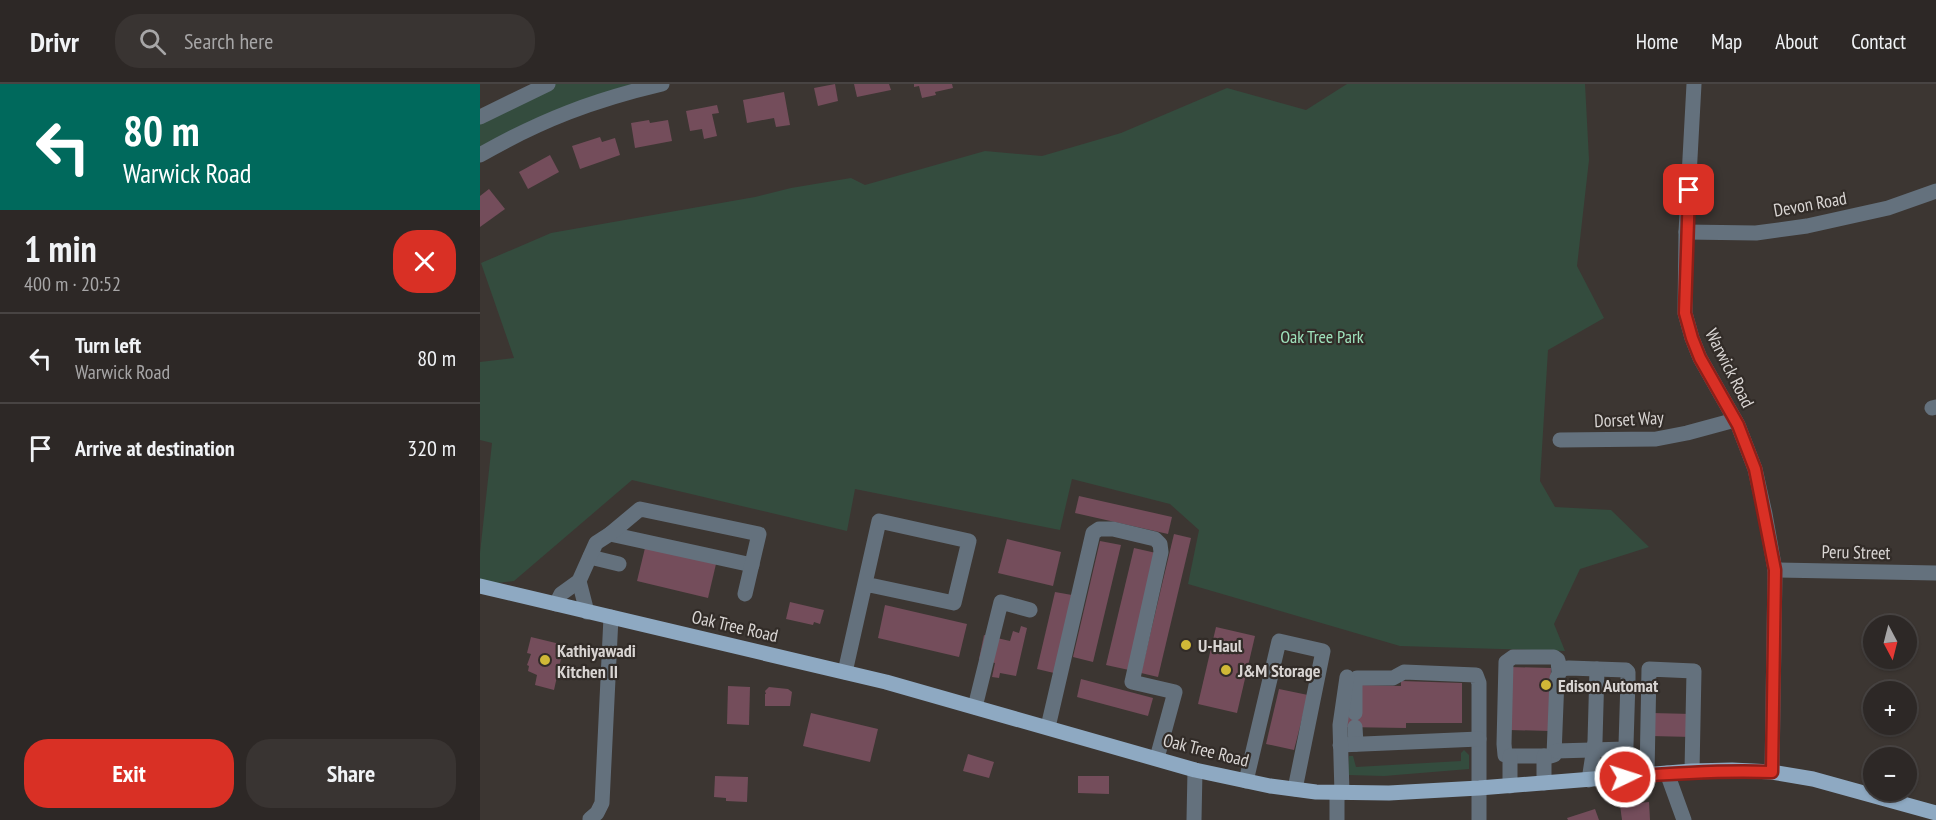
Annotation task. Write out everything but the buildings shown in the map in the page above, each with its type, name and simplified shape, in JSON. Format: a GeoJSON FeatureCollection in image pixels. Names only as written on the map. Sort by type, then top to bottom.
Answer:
{"type":"FeatureCollection","features":[{"type":"Feature","properties":{"kind":"main road","name":"Oak Tree Road"},"geometry":{"type":"LineString","coordinates":[[480,586],[845,672],[975,706],[1195,770],[1295,789],[1339,793],[1389,793],[1732,770],[1772,772],[1812,779],[1936,813]]}},
{"type":"Feature","properties":{"kind":"street"},"geometry":{"type":"LineString","coordinates":[[480,117],[548,84]]}},
{"type":"Feature","properties":{"kind":"street"},"geometry":{"type":"LineString","coordinates":[[480,155],[511,137],[565,112],[617,95],[662,84]]}},
{"type":"Feature","properties":{"kind":"street","name":"Warwick Road"},"geometry":{"type":"LineString","coordinates":[[1694,84],[1686,232],[1685,313],[1700,358],[1735,420],[1755,469],[1775,570],[1772,772]]}},
{"type":"Feature","properties":{"kind":"street","name":"Devon Road"},"geometry":{"type":"LineString","coordinates":[[1686,232],[1756,232],[1807,226],[1888,208],[1936,191]]}},
{"type":"Feature","properties":{"kind":"street","name":"Dorset Way"},"geometry":{"type":"LineString","coordinates":[[1560,440],[1656,439],[1688,434],[1735,420]]}},
{"type":"Feature","properties":{"kind":"street"},"geometry":{"type":"LineString","coordinates":[[555,604],[561,594],[579,581],[596,543],[640,509],[759,534],[745,594]]}},
{"type":"Feature","properties":{"kind":"street"},"geometry":{"type":"LineString","coordinates":[[845,672],[879,521],[969,541],[954,603],[865,584]]}},
{"type":"Feature","properties":{"kind":"street"},"geometry":{"type":"LineString","coordinates":[[1048,727],[1093,533],[1099,529],[1113,529],[1155,539],[1160,544],[1161,552],[1132,682],[1176,692],[1157,758]]}},
{"type":"Feature","properties":{"kind":"street"},"geometry":{"type":"LineString","coordinates":[[610,534],[752,565]]}},
{"type":"Feature","properties":{"kind":"street"},"geometry":{"type":"LineString","coordinates":[[590,557],[619,564]]}},
{"type":"Feature","properties":{"kind":"street","name":"Peru Street"},"geometry":{"type":"LineString","coordinates":[[1775,570],[1936,573]]}},
{"type":"Feature","properties":{"kind":"street"},"geometry":{"type":"LineString","coordinates":[[579,581],[586,612]]}},
{"type":"Feature","properties":{"kind":"street"},"geometry":{"type":"LineString","coordinates":[[975,706],[1001,602],[1030,610]]}},
{"type":"Feature","properties":{"kind":"street"},"geometry":{"type":"LineString","coordinates":[[590,819],[597,813],[602,803],[611,617]]}},
{"type":"Feature","properties":{"kind":"street"},"geometry":{"type":"LineString","coordinates":[[1246,781],[1279,641],[1323,651],[1295,789]]}},
{"type":"Feature","properties":{"kind":"street"},"geometry":{"type":"LineString","coordinates":[[1544,783],[1550,754],[1558,660],[1554,657],[1513,657],[1506,662],[1505,755],[1510,756],[1550,754],[1593,750],[1626,749]]}},
{"type":"Feature","properties":{"kind":"street"},"geometry":{"type":"LineString","coordinates":[[1558,672],[1565,668],[1626,670],[1628,672],[1625,777]]}},
{"type":"Feature","properties":{"kind":"street"},"geometry":{"type":"LineString","coordinates":[[1589,780],[1593,750],[1597,669]]}},
{"type":"Feature","properties":{"kind":"street"},"geometry":{"type":"LineString","coordinates":[[1647,775],[1649,669],[1694,671],[1692,771]]}},
{"type":"Feature","properties":{"kind":"street"},"geometry":{"type":"LineString","coordinates":[[1346,747],[1340,725],[1348,674],[1351,671],[1476,675],[1479,683],[1479,820]]}},
{"type":"Feature","properties":{"kind":"street"},"geometry":{"type":"LineString","coordinates":[[1337,820],[1339,793],[1352,720],[1355,681],[1360,678],[1392,678],[1404,672]]}},
{"type":"Feature","properties":{"kind":"street"},"geometry":{"type":"LineString","coordinates":[[1346,747],[1479,743]]}},
{"type":"Feature","properties":{"kind":"street"},"geometry":{"type":"LineString","coordinates":[[1510,756],[1510,786]]}},
{"type":"Feature","properties":{"kind":"street"},"geometry":{"type":"LineString","coordinates":[[1194,820],[1195,770]]}},
{"type":"Feature","properties":{"kind":"street"},"geometry":{"type":"LineString","coordinates":[[1667,773],[1684,820]]}},
{"type":"Feature","properties":{"kind":"green space"},"geometry":{"type":"Polygon","coordinates":[[[548,84],[662,84],[617,95],[480,155],[480,117],[548,84]]]}},
{"type":"Feature","properties":{"kind":"green space","name":"Oak Tree Park"},"geometry":{"type":"Polygon","coordinates":[[[1347,84],[1585,84],[1589,160],[1577,266],[1604,318],[1548,350],[1540,481],[1555,507],[1611,510],[1649,547],[1580,569],[1554,624],[1565,651],[1400,646],[1188,584],[1199,530],[1170,504],[1072,479],[1060,530],[855,489],[847,531],[632,480],[514,581],[480,585],[480,553],[492,443],[480,440],[480,362],[514,358],[481,263],[551,233],[851,178],[865,185],[985,151],[1042,156],[1121,133],[1227,88],[1306,110],[1347,84]]]}},
{"type":"Feature","properties":{"kind":"green space"},"geometry":{"type":"Polygon","coordinates":[[[1464,750],[1469,755],[1469,769],[1384,776],[1348,775],[1349,756],[1353,756],[1356,767],[1461,761],[1461,753],[1464,750]]]}},
{"type":"Feature","properties":{"kind":"place","name":"U-Haul"},"geometry":{"type":"Point","coordinates":[1186,645]}},
{"type":"Feature","properties":{"kind":"place","name":"Kathiyawadi Kitchen II"},"geometry":{"type":"Point","coordinates":[545,660]}},
{"type":"Feature","properties":{"kind":"place","name":"J&M Storage"},"geometry":{"type":"Point","coordinates":[1226,670]}},
{"type":"Feature","properties":{"kind":"place","name":"Edison Automat"},"geometry":{"type":"Point","coordinates":[1546,685]}},
{"type":"Feature","properties":{"kind":"route"},"geometry":{"type":"LineString","coordinates":[[1625,777],[1692,771],[1772,772],[1775,570],[1755,469],[1738,425],[1700,358],[1685,313],[1689,190]]}}]}
